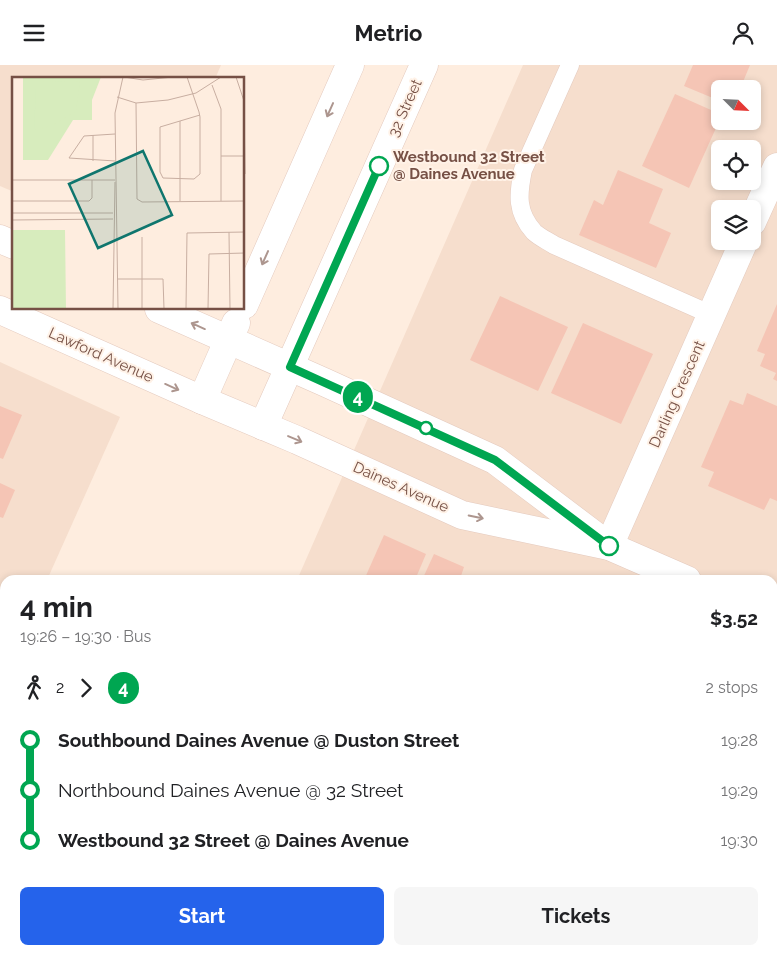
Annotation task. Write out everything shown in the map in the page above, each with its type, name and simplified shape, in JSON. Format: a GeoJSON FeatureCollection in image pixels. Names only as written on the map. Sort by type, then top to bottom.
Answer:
{"type":"FeatureCollection","features":[{"type":"Feature","properties":{"kind":"street"},"geometry":{"type":"LineString","coordinates":[[245,302],[350,65]]}},
{"type":"Feature","properties":{"kind":"street","name":"32 Street"},"geometry":{"type":"LineString","coordinates":[[264,426],[424,65]]}},
{"type":"Feature","properties":{"kind":"street"},"geometry":{"type":"LineString","coordinates":[[761,202],[777,167]]}},
{"type":"Feature","properties":{"kind":"street"},"geometry":{"type":"LineString","coordinates":[[0,239],[12,244]]}},
{"type":"Feature","properties":{"kind":"street","name":"Darling Crescent"},"geometry":{"type":"LineString","coordinates":[[609,546],[740,250]]}},
{"type":"Feature","properties":{"kind":"street","name":"Lawford Avenue"},"geometry":{"type":"LineString","coordinates":[[0,310],[202,400]]}},
{"type":"Feature","properties":{"kind":"street"},"geometry":{"type":"LineString","coordinates":[[160,310],[290,367]]}},
{"type":"Feature","properties":{"kind":"street"},"geometry":{"type":"LineString","coordinates":[[202,400],[242,310]]}},
{"type":"Feature","properties":{"kind":"street","name":"Daines Avenue"},"geometry":{"type":"LineString","coordinates":[[290,367],[495,460],[609,546]]}},
{"type":"Feature","properties":{"kind":"street","name":"Daines Avenue"},"geometry":{"type":"LineString","coordinates":[[202,400],[297,440],[462,515],[609,546],[675,575]]}},
{"type":"Feature","properties":{"kind":"lane"},"geometry":{"type":"LineString","coordinates":[[570,65],[523,170],[519,188],[519,203],[525,219],[535,233],[554,245],[712,315]]}},
{"type":"Feature","properties":{"kind":"shaded area"},"geometry":{"type":"Polygon","coordinates":[[[0,65],[221,65],[216,77],[12,77],[12,191],[0,186],[0,65]]]}},
{"type":"Feature","properties":{"kind":"shaded area"},"geometry":{"type":"Polygon","coordinates":[[[523,65],[777,65],[777,575],[299,575],[523,65]]]}},
{"type":"Feature","properties":{"kind":"shaded area"},"geometry":{"type":"Polygon","coordinates":[[[0,362],[120,417],[49,575],[0,575],[0,362]]]}},
{"type":"Feature","properties":{"kind":"building"},"geometry":{"type":"Polygon","coordinates":[[[693,65],[750,65],[744,80],[711,80],[711,97],[684,86],[693,65]]]}},
{"type":"Feature","properties":{"kind":"building"},"geometry":{"type":"Polygon","coordinates":[[[675,94],[711,110],[711,130],[715,130],[689,188],[642,166],[675,94]]]}},
{"type":"Feature","properties":{"kind":"building"},"geometry":{"type":"Polygon","coordinates":[[[618,170],[663,189],[649,223],[671,233],[656,268],[579,235],[594,200],[603,205],[618,170]]]}},
{"type":"Feature","properties":{"kind":"building"},"geometry":{"type":"Polygon","coordinates":[[[500,296],[568,327],[538,391],[470,360],[500,296]]]}},
{"type":"Feature","properties":{"kind":"building"},"geometry":{"type":"Polygon","coordinates":[[[777,304],[777,381],[773,379],[776,373],[760,366],[765,354],[757,351],[777,304]]]}},
{"type":"Feature","properties":{"kind":"building"},"geometry":{"type":"Polygon","coordinates":[[[583,323],[653,354],[621,424],[551,393],[583,323]]]}},
{"type":"Feature","properties":{"kind":"building"},"geometry":{"type":"Polygon","coordinates":[[[747,393],[777,406],[777,501],[770,498],[764,510],[708,486],[714,472],[701,467],[730,400],[743,405],[747,393]]]}},
{"type":"Feature","properties":{"kind":"building"},"geometry":{"type":"Polygon","coordinates":[[[0,406],[22,415],[3,459],[0,458],[0,406]]]}},
{"type":"Feature","properties":{"kind":"building"},"geometry":{"type":"Polygon","coordinates":[[[0,483],[15,490],[3,518],[0,517],[0,483]]]}},
{"type":"Feature","properties":{"kind":"building"},"geometry":{"type":"Polygon","coordinates":[[[384,535],[426,554],[417,575],[366,575],[384,535]]]}},
{"type":"Feature","properties":{"kind":"building"},"geometry":{"type":"Polygon","coordinates":[[[434,554],[464,567],[461,575],[424,575],[434,554]]]}},
{"type":"Feature","properties":{"kind":"bus line","name":"4"},"geometry":{"type":"LineString","coordinates":[[379,166],[290,367],[495,460],[609,546]]}},
{"type":"Feature","properties":{"kind":"place","name":"Westbound 32 Street @ Daines Avenue"},"geometry":{"type":"Point","coordinates":[379,166]}}]}
